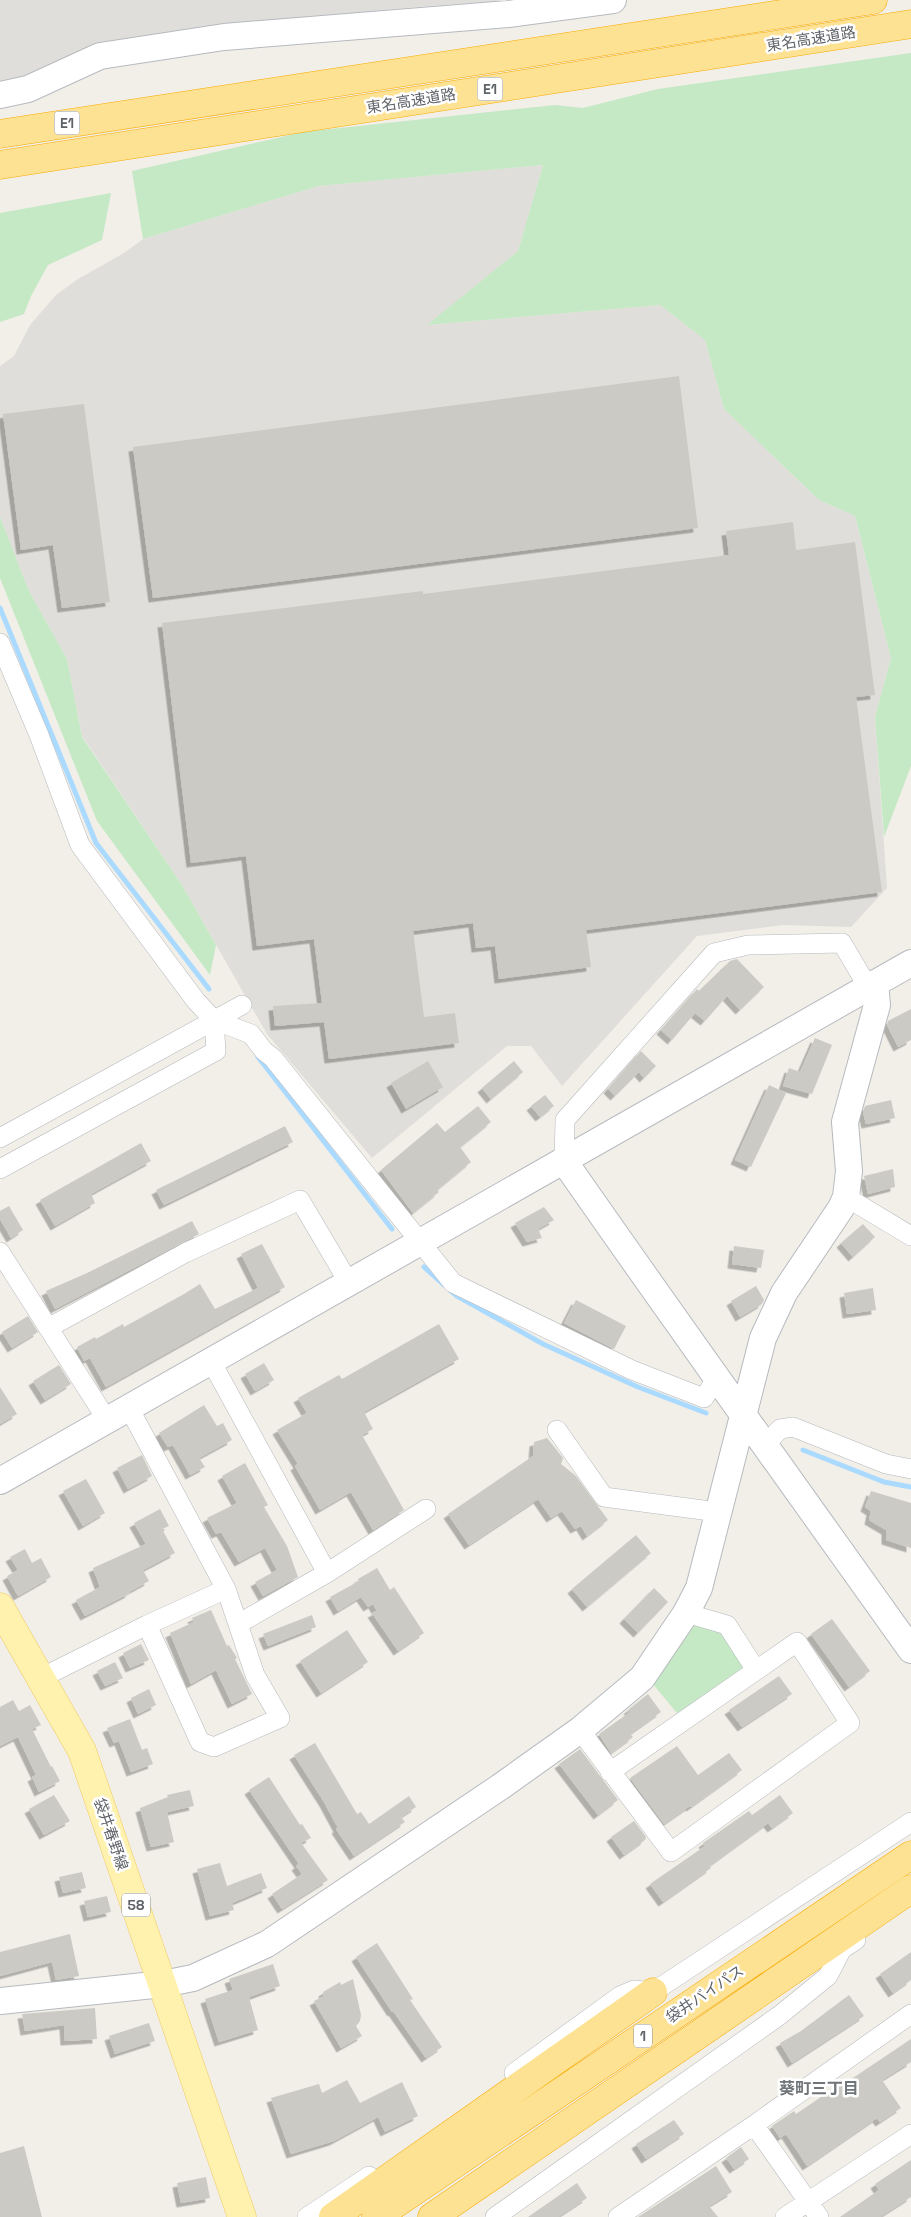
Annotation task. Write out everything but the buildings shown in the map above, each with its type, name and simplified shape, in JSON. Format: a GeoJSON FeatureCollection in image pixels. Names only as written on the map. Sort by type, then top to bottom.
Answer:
{"type":"FeatureCollection","features":[{"type":"Feature","properties":{"kind":"highway","name":"東名高速道路"},"geometry":{"type":"LineString","coordinates":[[0,134],[873,0]]}},
{"type":"Feature","properties":{"kind":"highway","name":"東名高速道路"},"geometry":{"type":"LineString","coordinates":[[0,165],[911,24]]}},
{"type":"Feature","properties":{"kind":"highway","name":"袋井バイパス"},"geometry":{"type":"LineString","coordinates":[[376,2217],[911,1855]]}},
{"type":"Feature","properties":{"kind":"highway","name":"袋井バイパス"},"geometry":{"type":"LineString","coordinates":[[432,2217],[911,1889]]}},
{"type":"Feature","properties":{"kind":"highway"},"geometry":{"type":"LineString","coordinates":[[458,2217],[648,2081],[842,1949]]}},
{"type":"Feature","properties":{"kind":"highway"},"geometry":{"type":"LineString","coordinates":[[333,2217],[653,1992]]}},
{"type":"Feature","properties":{"kind":"main road","name":"袋井春野線"},"geometry":{"type":"LineString","coordinates":[[0,1607],[82,1751],[242,2217]]}},
{"type":"Feature","properties":{"kind":"street"},"geometry":{"type":"LineString","coordinates":[[0,95],[28,89],[100,56],[224,37],[508,14],[613,0]]}},
{"type":"Feature","properties":{"kind":"street"},"geometry":{"type":"LineString","coordinates":[[0,643],[39,735],[80,845],[196,1001],[214,1020],[251,1034],[453,1283],[632,1370],[704,1398],[716,1379]]}},
{"type":"Feature","properties":{"kind":"street"},"geometry":{"type":"LineString","coordinates":[[0,2001],[163,1984],[193,1978],[267,1944],[492,1792],[580,1730],[642,1678],[686,1613],[699,1588],[743,1414],[763,1338],[784,1293],[841,1208],[846,1197],[849,1171],[845,1122],[877,1005],[872,985],[842,943],[748,945],[714,953],[564,1120],[564,1161],[716,1379],[743,1414],[911,1650]]}},
{"type":"Feature","properties":{"kind":"street"},"geometry":{"type":"LineString","coordinates":[[0,1481],[911,962]]}},
{"type":"Feature","properties":{"kind":"street"},"geometry":{"type":"LineString","coordinates":[[0,1138],[242,1005]]}},
{"type":"Feature","properties":{"kind":"street"},"geometry":{"type":"LineString","coordinates":[[0,1169],[216,1051],[214,1020]]}},
{"type":"Feature","properties":{"kind":"street"},"geometry":{"type":"LineString","coordinates":[[84,1091],[99,1116]]}},
{"type":"Feature","properties":{"kind":"street"},"geometry":{"type":"LineString","coordinates":[[846,1197],[911,1236]]}},
{"type":"Feature","properties":{"kind":"street"},"geometry":{"type":"LineString","coordinates":[[48,1328],[185,1254],[300,1200],[349,1283]]}},
{"type":"Feature","properties":{"kind":"street"},"geometry":{"type":"LineString","coordinates":[[0,1252],[107,1420]]}},
{"type":"Feature","properties":{"kind":"street"},"geometry":{"type":"LineString","coordinates":[[211,1362],[327,1573]]}},
{"type":"Feature","properties":{"kind":"street"},"geometry":{"type":"LineString","coordinates":[[130,1408],[226,1589],[255,1675],[280,1718],[214,1747],[200,1742],[147,1625]]}},
{"type":"Feature","properties":{"kind":"street"},"geometry":{"type":"LineString","coordinates":[[765,1445],[780,1429],[793,1427],[886,1464],[911,1469]]}},
{"type":"Feature","properties":{"kind":"street"},"geometry":{"type":"LineString","coordinates":[[557,1430],[604,1497],[718,1512]]}},
{"type":"Feature","properties":{"kind":"street"},"geometry":{"type":"LineString","coordinates":[[238,1624],[327,1573],[426,1508]]}},
{"type":"Feature","properties":{"kind":"street"},"geometry":{"type":"LineString","coordinates":[[41,1678],[147,1625],[226,1589]]}},
{"type":"Feature","properties":{"kind":"street"},"geometry":{"type":"LineString","coordinates":[[686,1613],[727,1625],[756,1670]]}},
{"type":"Feature","properties":{"kind":"street"},"geometry":{"type":"LineString","coordinates":[[580,1730],[610,1772],[671,1852],[850,1723],[796,1642],[610,1772]]}},
{"type":"Feature","properties":{"kind":"street"},"geometry":{"type":"LineString","coordinates":[[307,2217],[438,2130],[620,1996],[634,1990],[653,1992],[911,1822]]}},
{"type":"Feature","properties":{"kind":"street"},"geometry":{"type":"LineString","coordinates":[[495,2217],[780,2015],[828,1976],[842,1949],[911,1902]]}},
{"type":"Feature","properties":{"kind":"street"},"geometry":{"type":"LineString","coordinates":[[618,2217],[754,2125],[911,2014]]}},
{"type":"Feature","properties":{"kind":"street"},"geometry":{"type":"LineString","coordinates":[[754,2125],[819,2217]]}},
{"type":"Feature","properties":{"kind":"street"},"geometry":{"type":"LineString","coordinates":[[786,2217],[911,2134]]}},
{"type":"Feature","properties":{"kind":"shaded area"},"geometry":{"type":"Polygon","coordinates":[[[0,0],[510,0],[415,7],[234,25],[98,45],[25,76],[0,81],[0,0]]]}},
{"type":"Feature","properties":{"kind":"shaded area"},"geometry":{"type":"Polygon","coordinates":[[[543,165],[518,251],[428,325],[660,305],[705,340],[724,409],[819,500],[855,516],[891,658],[875,717],[887,888],[851,927],[783,925],[697,936],[562,1086],[531,1046],[507,1046],[372,1158],[267,1034],[182,885],[82,736],[67,659],[29,591],[0,517],[0,366],[14,356],[30,325],[56,295],[78,279],[124,253],[143,239],[319,186],[543,165]]]}},
{"type":"Feature","properties":{"kind":"green space"},"geometry":{"type":"Polygon","coordinates":[[[911,53],[911,766],[884,837],[875,717],[891,658],[855,516],[819,500],[724,409],[705,340],[660,305],[427,325],[518,251],[543,165],[319,186],[143,239],[132,171],[303,132],[555,105],[583,108],[658,89],[911,53]]]}},
{"type":"Feature","properties":{"kind":"green space"},"geometry":{"type":"Polygon","coordinates":[[[111,193],[102,240],[48,265],[31,296],[24,314],[0,322],[0,213],[111,193]]]}},
{"type":"Feature","properties":{"kind":"green space"},"geometry":{"type":"Polygon","coordinates":[[[0,517],[29,591],[67,659],[82,737],[182,885],[216,945],[210,975],[97,821],[0,578],[0,517]]]}},
{"type":"Feature","properties":{"kind":"green space"},"geometry":{"type":"Polygon","coordinates":[[[688,1620],[727,1625],[753,1666],[677,1713],[652,1683],[688,1620]]]}},
{"type":"Feature","properties":{"kind":"waterway"},"geometry":{"type":"LineString","coordinates":[[0,608],[96,843],[209,989]]}},
{"type":"Feature","properties":{"kind":"waterway"},"geometry":{"type":"LineString","coordinates":[[258,1057],[392,1229]]}},
{"type":"Feature","properties":{"kind":"waterway"},"geometry":{"type":"LineString","coordinates":[[424,1267],[444,1285]]}},
{"type":"Feature","properties":{"kind":"waterway"},"geometry":{"type":"LineString","coordinates":[[451,1291],[543,1344],[638,1387],[706,1413]]}},
{"type":"Feature","properties":{"kind":"waterway"},"geometry":{"type":"LineString","coordinates":[[803,1450],[884,1482],[911,1487]]}},
{"type":"Feature","properties":{"kind":"district","name":"葵町三丁目"},"geometry":{"type":"Point","coordinates":[819,2088]}}]}
